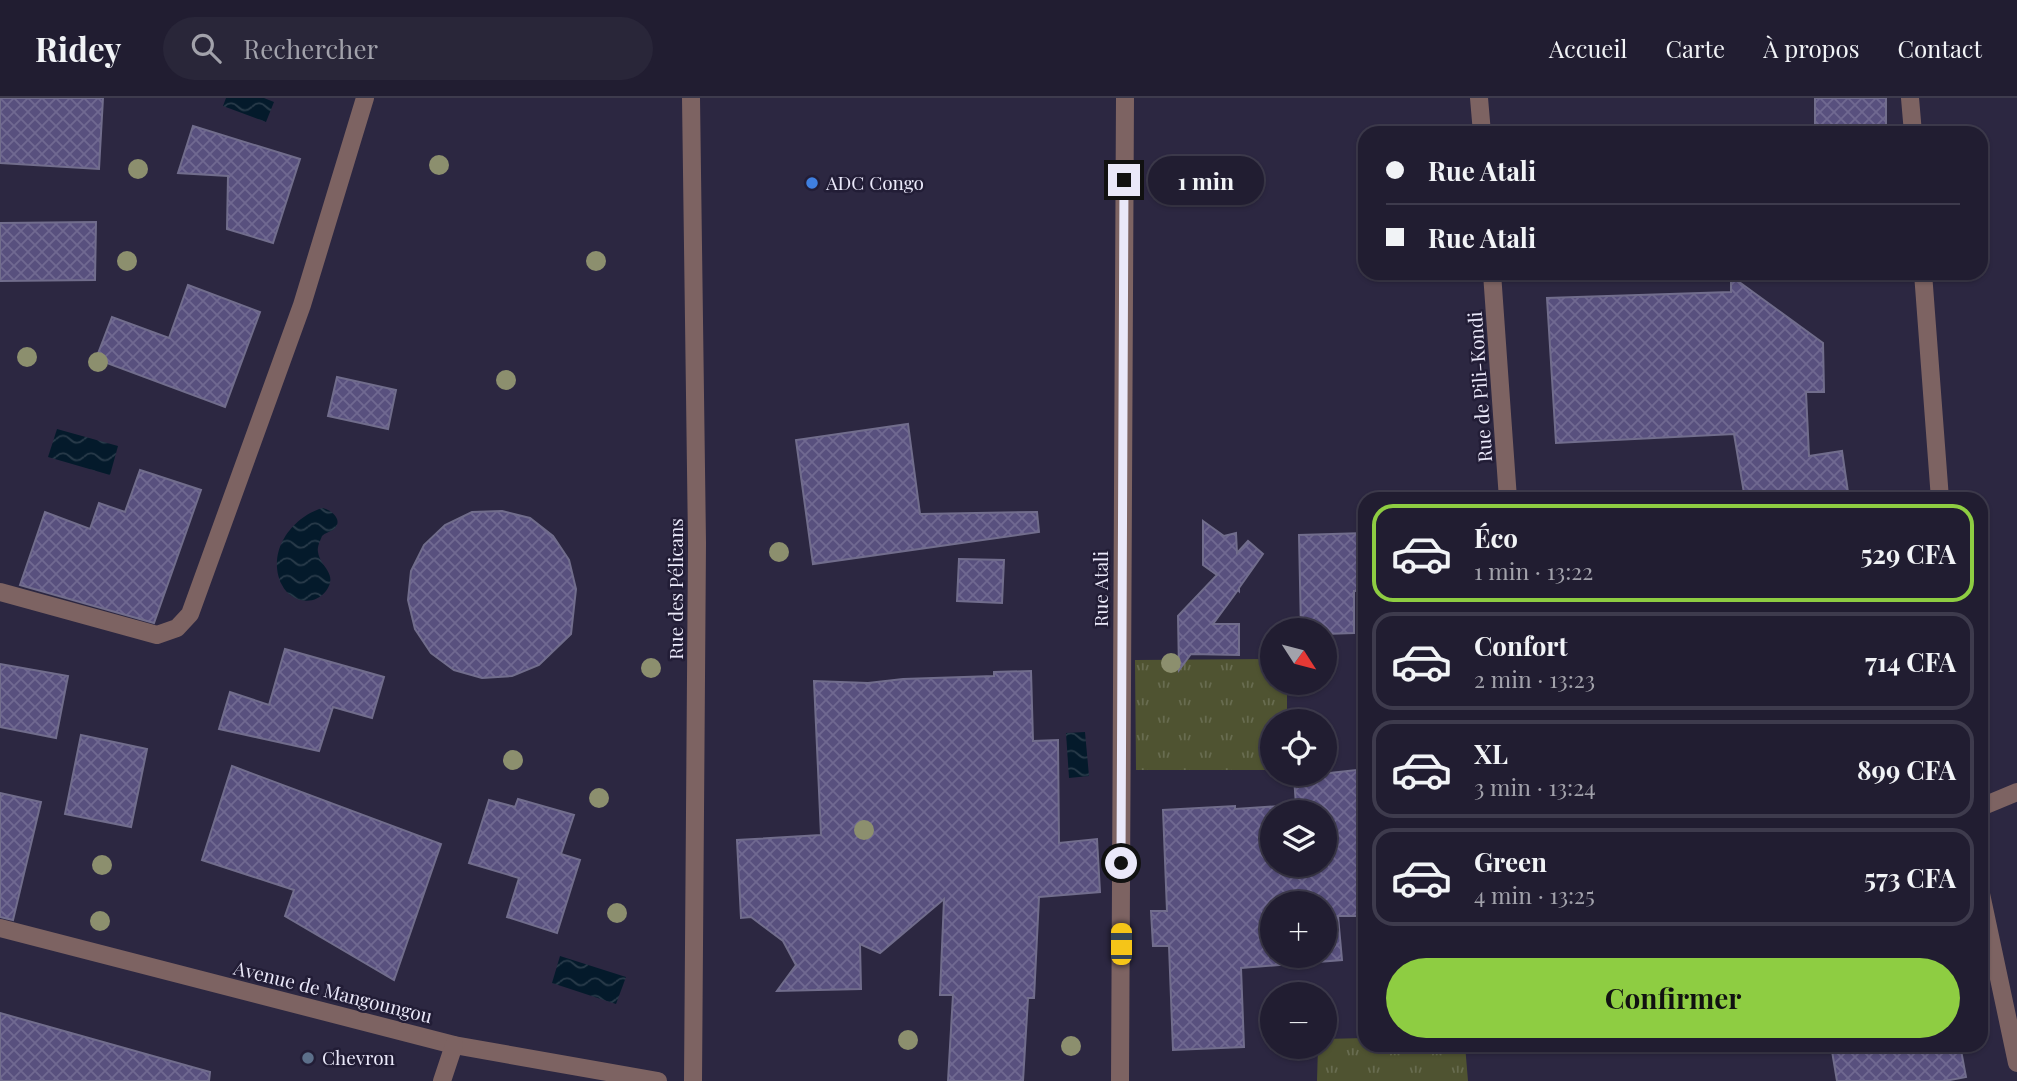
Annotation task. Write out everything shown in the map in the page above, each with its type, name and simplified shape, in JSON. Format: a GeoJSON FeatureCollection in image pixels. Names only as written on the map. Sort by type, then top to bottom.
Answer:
{"type":"FeatureCollection","features":[{"type":"Feature","properties":{"kind":"street"},"geometry":{"type":"LineString","coordinates":[[0,592],[157,635],[177,628],[190,614],[302,305],[365,98]]}},
{"type":"Feature","properties":{"kind":"street","name":"Rue des Pélicans"},"geometry":{"type":"LineString","coordinates":[[691,98],[697,542],[693,1081]]}},
{"type":"Feature","properties":{"kind":"street","name":"Rue Atali"},"geometry":{"type":"LineString","coordinates":[[1120,1081],[1125,98]]}},
{"type":"Feature","properties":{"kind":"street"},"geometry":{"type":"LineString","coordinates":[[1479,98],[1481,126]]}},
{"type":"Feature","properties":{"kind":"street"},"geometry":{"type":"LineString","coordinates":[[1910,98],[1912,126]]}},
{"type":"Feature","properties":{"kind":"street","name":"Rue de Pili-Kondi"},"geometry":{"type":"LineString","coordinates":[[1492,280],[1508,492]]}},
{"type":"Feature","properties":{"kind":"street"},"geometry":{"type":"LineString","coordinates":[[1924,280],[1939,492]]}},
{"type":"Feature","properties":{"kind":"street"},"geometry":{"type":"LineString","coordinates":[[1988,804],[2017,792]]}},
{"type":"Feature","properties":{"kind":"street"},"geometry":{"type":"LineString","coordinates":[[1988,927],[2017,1062]]}},
{"type":"Feature","properties":{"kind":"street","name":"Avenue de Mangoungou"},"geometry":{"type":"LineString","coordinates":[[0,929],[454,1045],[658,1081]]}},
{"type":"Feature","properties":{"kind":"street"},"geometry":{"type":"LineString","coordinates":[[442,1081],[454,1045]]}},
{"type":"Feature","properties":{"kind":"green space"},"geometry":{"type":"Polygon","coordinates":[[[1260,659],[1260,695],[1287,695],[1287,709],[1260,709],[1260,770],[1136,770],[1135,660],[1260,659]]]}},
{"type":"Feature","properties":{"kind":"green space"},"geometry":{"type":"Polygon","coordinates":[[[1358,1038],[1358,1052],[1466,1052],[1468,1081],[1317,1081],[1318,1059],[1337,1059],[1337,1039],[1358,1038]]]}},
{"type":"Feature","properties":{"kind":"water"},"geometry":{"type":"Polygon","coordinates":[[[226,98],[264,98],[274,102],[266,122],[223,106],[226,98]]]}},
{"type":"Feature","properties":{"kind":"water"},"geometry":{"type":"Polygon","coordinates":[[[57,429],[118,446],[110,475],[48,457],[57,429]]]}},
{"type":"Feature","properties":{"kind":"water"},"geometry":{"type":"Polygon","coordinates":[[[322,508],[333,513],[338,523],[333,530],[322,536],[318,548],[319,557],[331,580],[321,596],[309,601],[296,599],[282,585],[278,573],[279,549],[284,538],[300,520],[322,508]]]}},
{"type":"Feature","properties":{"kind":"water"},"geometry":{"type":"Polygon","coordinates":[[[1085,732],[1089,776],[1069,778],[1066,733],[1085,732]]]}},
{"type":"Feature","properties":{"kind":"water"},"geometry":{"type":"Polygon","coordinates":[[[560,956],[626,977],[616,1004],[552,983],[560,956]]]}},
{"type":"Feature","properties":{"kind":"building"},"geometry":{"type":"Polygon","coordinates":[[[0,98],[103,98],[99,169],[0,163],[0,98]]]}},
{"type":"Feature","properties":{"kind":"building"},"geometry":{"type":"Polygon","coordinates":[[[1815,98],[1886,98],[1886,126],[1815,126],[1815,98]]]}},
{"type":"Feature","properties":{"kind":"building"},"geometry":{"type":"Polygon","coordinates":[[[193,126],[300,159],[273,243],[227,229],[228,176],[178,173],[193,126]]]}},
{"type":"Feature","properties":{"kind":"building"},"geometry":{"type":"Polygon","coordinates":[[[96,222],[95,280],[0,281],[0,223],[96,222]]]}},
{"type":"Feature","properties":{"kind":"building"},"geometry":{"type":"Polygon","coordinates":[[[1731,280],[1736,280],[1823,343],[1824,392],[1806,392],[1809,456],[1842,451],[1848,492],[1744,492],[1734,434],[1556,443],[1547,298],[1731,292],[1731,280]]]}},
{"type":"Feature","properties":{"kind":"building"},"geometry":{"type":"Polygon","coordinates":[[[188,285],[260,312],[225,407],[96,359],[112,317],[169,338],[188,285]]]}},
{"type":"Feature","properties":{"kind":"building"},"geometry":{"type":"Polygon","coordinates":[[[337,377],[396,390],[388,429],[328,416],[337,377]]]}},
{"type":"Feature","properties":{"kind":"building"},"geometry":{"type":"Polygon","coordinates":[[[908,424],[920,514],[1037,512],[1039,532],[813,564],[796,440],[908,424]]]}},
{"type":"Feature","properties":{"kind":"building"},"geometry":{"type":"Polygon","coordinates":[[[140,470],[201,490],[154,623],[20,585],[45,512],[90,529],[99,503],[125,512],[140,470]]]}},
{"type":"Feature","properties":{"kind":"building"},"geometry":{"type":"Polygon","coordinates":[[[502,511],[530,518],[553,536],[569,560],[576,589],[571,634],[539,665],[512,676],[482,678],[454,670],[431,653],[415,629],[408,600],[411,571],[424,545],[445,525],[472,512],[502,511]]]}},
{"type":"Feature","properties":{"kind":"building"},"geometry":{"type":"Polygon","coordinates":[[[1203,521],[1224,536],[1236,533],[1237,553],[1248,541],[1263,554],[1213,624],[1239,624],[1239,655],[1191,654],[1179,670],[1178,616],[1217,575],[1203,565],[1203,521]]]}},
{"type":"Feature","properties":{"kind":"building"},"geometry":{"type":"Polygon","coordinates":[[[1358,533],[1358,591],[1354,591],[1354,633],[1337,634],[1337,618],[1301,618],[1299,535],[1358,533]]]}},
{"type":"Feature","properties":{"kind":"building"},"geometry":{"type":"Polygon","coordinates":[[[959,559],[1004,560],[1002,603],[957,601],[959,559]]]}},
{"type":"Feature","properties":{"kind":"building"},"geometry":{"type":"Polygon","coordinates":[[[285,649],[384,677],[372,718],[333,707],[319,751],[219,729],[230,692],[269,705],[285,649]]]}},
{"type":"Feature","properties":{"kind":"building"},"geometry":{"type":"Polygon","coordinates":[[[0,664],[68,676],[56,738],[0,727],[0,664]]]}},
{"type":"Feature","properties":{"kind":"building"},"geometry":{"type":"Polygon","coordinates":[[[1031,671],[1033,741],[1058,740],[1059,843],[1097,839],[1100,892],[1039,897],[1034,998],[1028,998],[1023,1081],[948,1081],[953,995],[940,995],[944,899],[880,953],[860,944],[861,989],[777,991],[796,965],[783,941],[751,917],[741,918],[737,840],[821,835],[814,681],[868,683],[994,676],[994,672],[1031,671]]]}},
{"type":"Feature","properties":{"kind":"building"},"geometry":{"type":"Polygon","coordinates":[[[81,735],[147,749],[131,827],[65,814],[81,735]]]}},
{"type":"Feature","properties":{"kind":"building"},"geometry":{"type":"Polygon","coordinates":[[[232,766],[441,844],[394,980],[285,916],[294,890],[202,860],[232,766]]]}},
{"type":"Feature","properties":{"kind":"building"},"geometry":{"type":"Polygon","coordinates":[[[1358,770],[1358,916],[1338,916],[1342,960],[1337,960],[1337,891],[1260,891],[1260,966],[1241,968],[1244,1047],[1173,1050],[1169,946],[1153,946],[1151,911],[1167,911],[1163,810],[1235,806],[1235,809],[1260,807],[1260,877],[1337,877],[1337,800],[1296,800],[1295,786],[1337,786],[1337,772],[1358,770]]]}},
{"type":"Feature","properties":{"kind":"building"},"geometry":{"type":"Polygon","coordinates":[[[0,793],[41,802],[13,920],[0,917],[0,793]]]}},
{"type":"Feature","properties":{"kind":"building"},"geometry":{"type":"Polygon","coordinates":[[[518,799],[574,815],[561,854],[580,860],[557,933],[507,917],[519,878],[469,863],[489,800],[515,807],[518,799]]]}},
{"type":"Feature","properties":{"kind":"building"},"geometry":{"type":"Polygon","coordinates":[[[0,1013],[210,1072],[209,1081],[0,1081],[0,1013]]]}},
{"type":"Feature","properties":{"kind":"building"},"geometry":{"type":"Polygon","coordinates":[[[1832,1052],[1961,1052],[1966,1077],[1945,1081],[1837,1081],[1832,1052]]]}},
{"type":"Feature","properties":{"kind":"place","name":"ADC Congo"},"geometry":{"type":"Point","coordinates":[812,183]}},
{"type":"Feature","properties":{"kind":"place","name":"Chevron"},"geometry":{"type":"Point","coordinates":[308,1058]}},
{"type":"Feature","properties":{"kind":"route"},"geometry":{"type":"LineString","coordinates":[[1121,863],[1124,180]]}}]}
